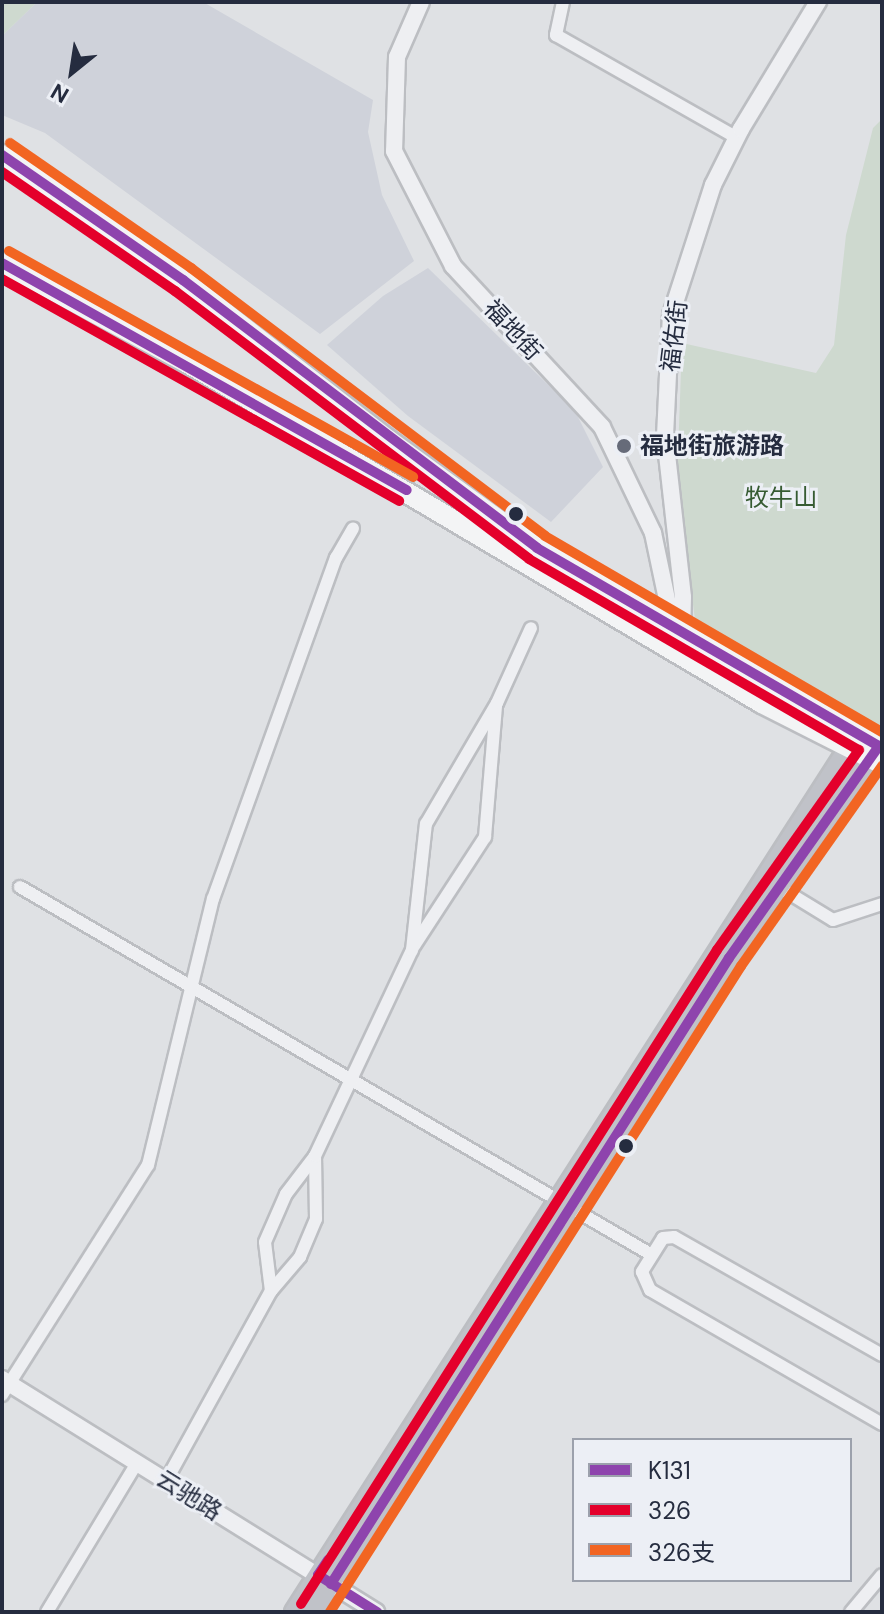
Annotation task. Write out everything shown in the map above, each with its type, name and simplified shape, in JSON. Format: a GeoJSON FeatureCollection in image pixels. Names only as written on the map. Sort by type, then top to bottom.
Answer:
{"type":"FeatureCollection","features":[{"type":"Feature","properties":{"kind":"main road"},"geometry":{"type":"LineString","coordinates":[[2,155],[183,280],[388,440],[537,548],[678,638]]}},
{"type":"Feature","properties":{"kind":"main road"},"geometry":{"type":"LineString","coordinates":[[2,263],[200,370],[870,749]]}},
{"type":"Feature","properties":{"kind":"main road"},"geometry":{"type":"LineString","coordinates":[[566,1203],[870,749]]}},
{"type":"Feature","properties":{"kind":"main road"},"geometry":{"type":"LineString","coordinates":[[294,1612],[325,1580],[566,1203],[780,850],[870,749]]}},
{"type":"Feature","properties":{"kind":"main road"},"geometry":{"type":"LineString","coordinates":[[313,1612],[325,1580]]}},
{"type":"Feature","properties":{"kind":"street","name":"福地街"},"geometry":{"type":"LineString","coordinates":[[421,2],[397,57],[394,151],[453,266],[602,427],[653,533],[678,638]]}},
{"type":"Feature","properties":{"kind":"street"},"geometry":{"type":"LineString","coordinates":[[563,2],[556,35],[737,138]]}},
{"type":"Feature","properties":{"kind":"street","name":"福佑街"},"geometry":{"type":"LineString","coordinates":[[678,638],[665,436],[671,315],[713,185],[737,138],[818,2]]}},
{"type":"Feature","properties":{"kind":"street"},"geometry":{"type":"LineString","coordinates":[[4,1386],[148,1165],[213,899],[336,558],[353,528]]}},
{"type":"Feature","properties":{"kind":"street"},"geometry":{"type":"LineString","coordinates":[[412,950],[426,824],[497,703],[531,628]]}},
{"type":"Feature","properties":{"kind":"street"},"geometry":{"type":"LineString","coordinates":[[271,1291],[265,1242],[286,1194],[315,1156],[412,950],[485,837],[497,703]]}},
{"type":"Feature","properties":{"kind":"street"},"geometry":{"type":"LineString","coordinates":[[20,887],[192,984],[652,1255]]}},
{"type":"Feature","properties":{"kind":"street"},"geometry":{"type":"LineString","coordinates":[[779,887],[833,920],[882,904]]}},
{"type":"Feature","properties":{"kind":"street"},"geometry":{"type":"LineString","coordinates":[[166,1481],[271,1291],[300,1257],[316,1219],[315,1156]]}},
{"type":"Feature","properties":{"kind":"street"},"geometry":{"type":"LineString","coordinates":[[882,1355],[674,1237],[663,1238],[642,1272],[650,1290],[882,1424]]}},
{"type":"Feature","properties":{"kind":"street","name":"云驰路"},"geometry":{"type":"LineString","coordinates":[[4,1386],[137,1463],[377,1612]]}},
{"type":"Feature","properties":{"kind":"street"},"geometry":{"type":"LineString","coordinates":[[47,1612],[137,1463]]}},
{"type":"Feature","properties":{"kind":"street"},"geometry":{"type":"LineString","coordinates":[[851,1612],[882,1575]]}},
{"type":"Feature","properties":{"kind":"shaded area"},"geometry":{"type":"Polygon","coordinates":[[[37,2],[203,2],[373,100],[368,132],[382,195],[414,261],[320,334],[45,133],[2,115],[2,36],[37,2]]]}},
{"type":"Feature","properties":{"kind":"shaded area"},"geometry":{"type":"Polygon","coordinates":[[[428,268],[575,411],[603,467],[551,522],[408,416],[327,345],[383,296],[428,268]]]}},
{"type":"Feature","properties":{"kind":"green space"},"geometry":{"type":"Polygon","coordinates":[[[2,2],[37,2],[2,36],[2,2]]]}},
{"type":"Feature","properties":{"kind":"green space","name":"牧牛山"},"geometry":{"type":"Polygon","coordinates":[[[882,119],[882,739],[697,635],[677,481],[682,343],[816,373],[834,345],[846,235],[873,128],[882,119]]]}},
{"type":"Feature","properties":{"kind":"transit line","name":"326支"},"geometry":{"type":"LineString","coordinates":[[10,143],[191,268],[545,536],[882,732]]}},
{"type":"Feature","properties":{"kind":"transit line","name":"K131"},"geometry":{"type":"LineString","coordinates":[[2,155],[183,280],[537,548],[879,746],[729,958],[331,1584]]}},
{"type":"Feature","properties":{"kind":"transit line","name":"326"},"geometry":{"type":"LineString","coordinates":[[2,172],[175,291],[529,559],[859,750],[717,950],[301,1604]]}},
{"type":"Feature","properties":{"kind":"transit line","name":"326支"},"geometry":{"type":"LineString","coordinates":[[9,251],[413,477]]}},
{"type":"Feature","properties":{"kind":"transit line","name":"K131"},"geometry":{"type":"LineString","coordinates":[[2,263],[407,490]]}},
{"type":"Feature","properties":{"kind":"transit line","name":"326"},"geometry":{"type":"LineString","coordinates":[[2,279],[399,501]]}},
{"type":"Feature","properties":{"kind":"transit line","name":"326支"},"geometry":{"type":"LineString","coordinates":[[330,1612],[741,966],[882,766]]}},
{"type":"Feature","properties":{"kind":"transit line","name":"K131"},"geometry":{"type":"LineString","coordinates":[[328,1560],[318,1575],[377,1612]]}},
{"type":"Feature","properties":{"kind":"place","name":"福地街旅游路"},"geometry":{"type":"Point","coordinates":[624,446]}}]}
